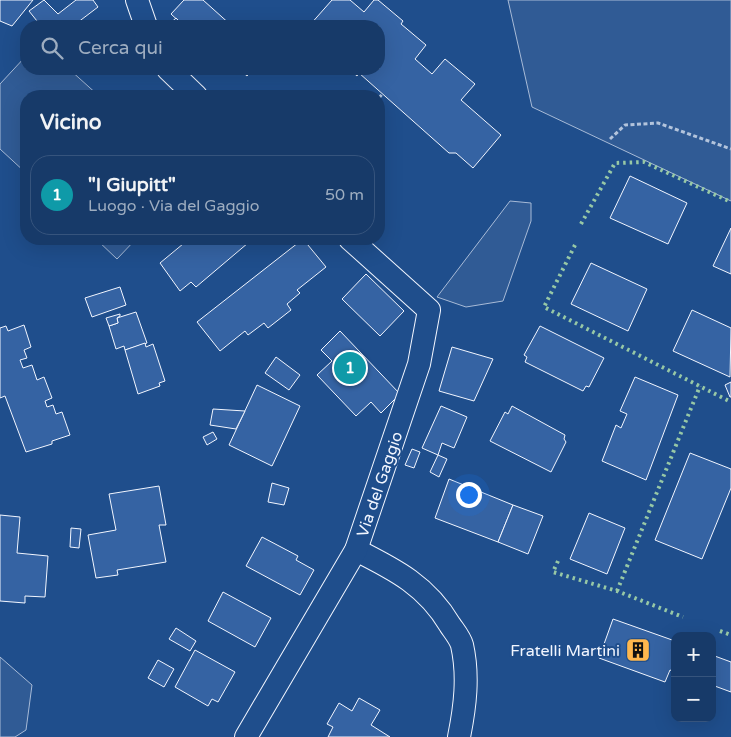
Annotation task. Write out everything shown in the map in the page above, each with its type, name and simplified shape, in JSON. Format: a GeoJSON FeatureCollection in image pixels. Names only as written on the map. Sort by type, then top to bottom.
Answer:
{"type":"FeatureCollection","features":[{"type":"Feature","properties":{"kind":"street"},"geometry":{"type":"LineString","coordinates":[[137,0],[144,20]]}},
{"type":"Feature","properties":{"kind":"street"},"geometry":{"type":"LineString","coordinates":[[174,75],[190,90]]}},
{"type":"Feature","properties":{"kind":"street","name":"Via del Gaggio"},"geometry":{"type":"LineString","coordinates":[[246,737],[356,550],[419,364],[429,310],[357,245]]}},
{"type":"Feature","properties":{"kind":"street"},"geometry":{"type":"LineString","coordinates":[[356,550],[392,568],[422,590],[438,605],[461,643],[466,674],[464,708],[459,737]]}},
{"type":"Feature","properties":{"kind":"path"},"geometry":{"type":"LineString","coordinates":[[610,139],[625,126],[658,123],[731,149]]}},
{"type":"Feature","properties":{"kind":"shaded area"},"geometry":{"type":"Polygon","coordinates":[[[508,0],[731,0],[731,201],[532,107],[508,0]]]}},
{"type":"Feature","properties":{"kind":"shaded area"},"geometry":{"type":"Polygon","coordinates":[[[20,62],[20,75],[76,75],[92,90],[20,90],[20,167],[0,149],[0,84],[20,62]]]}},
{"type":"Feature","properties":{"kind":"shaded area"},"geometry":{"type":"Polygon","coordinates":[[[510,201],[531,203],[531,221],[503,301],[466,307],[437,297],[510,201]]]}},
{"type":"Feature","properties":{"kind":"shaded area"},"geometry":{"type":"Polygon","coordinates":[[[102,245],[130,245],[117,259],[102,245]]]}},
{"type":"Feature","properties":{"kind":"shaded area"},"geometry":{"type":"Polygon","coordinates":[[[0,657],[32,685],[26,730],[15,737],[0,737],[0,657]]]}},
{"type":"Feature","properties":{"kind":"building"},"geometry":{"type":"Polygon","coordinates":[[[0,0],[33,0],[12,26],[0,21],[0,0]]]}},
{"type":"Feature","properties":{"kind":"building"},"geometry":{"type":"Polygon","coordinates":[[[44,0],[58,14],[76,0],[93,0],[98,7],[81,20],[36,20],[29,11],[44,0]]]}},
{"type":"Feature","properties":{"kind":"building"},"geometry":{"type":"Polygon","coordinates":[[[184,0],[203,0],[225,20],[178,20],[171,14],[184,0]]]}},
{"type":"Feature","properties":{"kind":"building"},"geometry":{"type":"Polygon","coordinates":[[[332,0],[350,0],[364,12],[374,0],[378,0],[403,21],[401,24],[426,45],[415,59],[432,74],[445,59],[475,84],[461,100],[501,135],[473,168],[456,153],[449,153],[385,96],[385,90],[378,90],[361,75],[385,75],[385,20],[314,20],[332,0]]]}},
{"type":"Feature","properties":{"kind":"building"},"geometry":{"type":"Polygon","coordinates":[[[630,176],[687,203],[668,244],[610,218],[630,176]]]}},
{"type":"Feature","properties":{"kind":"building"},"geometry":{"type":"Polygon","coordinates":[[[731,228],[731,274],[713,266],[731,228]]]}},
{"type":"Feature","properties":{"kind":"building"},"geometry":{"type":"Polygon","coordinates":[[[182,245],[246,245],[196,287],[191,282],[180,291],[160,263],[182,245]]]}},
{"type":"Feature","properties":{"kind":"building"},"geometry":{"type":"Polygon","coordinates":[[[295,245],[308,245],[326,267],[297,290],[300,293],[287,304],[291,310],[268,328],[264,323],[248,335],[245,331],[220,351],[197,322],[295,245]]]}},
{"type":"Feature","properties":{"kind":"building"},"geometry":{"type":"Polygon","coordinates":[[[591,263],[647,289],[628,331],[571,304],[591,263]]]}},
{"type":"Feature","properties":{"kind":"building"},"geometry":{"type":"Polygon","coordinates":[[[366,274],[404,311],[380,336],[342,299],[366,274]]]}},
{"type":"Feature","properties":{"kind":"building"},"geometry":{"type":"Polygon","coordinates":[[[120,287],[126,305],[92,317],[85,298],[120,287]]]}},
{"type":"Feature","properties":{"kind":"building"},"geometry":{"type":"Polygon","coordinates":[[[692,310],[731,328],[730,377],[673,351],[692,310]]]}},
{"type":"Feature","properties":{"kind":"building"},"geometry":{"type":"Polygon","coordinates":[[[136,312],[147,343],[125,350],[124,346],[116,349],[109,326],[118,323],[117,318],[136,312]]]}},
{"type":"Feature","properties":{"kind":"building"},"geometry":{"type":"Polygon","coordinates":[[[120,314],[117,318],[118,323],[109,326],[106,318],[120,314]]]}},
{"type":"Feature","properties":{"kind":"building"},"geometry":{"type":"Polygon","coordinates":[[[24,325],[31,347],[24,350],[27,358],[20,360],[23,368],[32,365],[37,380],[44,377],[52,398],[45,401],[47,407],[53,405],[56,414],[62,412],[70,435],[52,441],[52,444],[26,452],[5,396],[0,398],[0,328],[6,326],[8,331],[24,325]]]}},
{"type":"Feature","properties":{"kind":"building"},"geometry":{"type":"Polygon","coordinates":[[[540,326],[604,358],[589,387],[586,386],[583,391],[525,362],[527,357],[524,355],[540,326]]]}},
{"type":"Feature","properties":{"kind":"building"},"geometry":{"type":"Polygon","coordinates":[[[340,331],[400,394],[381,413],[371,402],[356,416],[317,375],[332,361],[321,350],[340,331]]]}},
{"type":"Feature","properties":{"kind":"building"},"geometry":{"type":"Polygon","coordinates":[[[145,343],[146,347],[153,344],[165,381],[159,383],[160,386],[138,394],[125,350],[145,343]]]}},
{"type":"Feature","properties":{"kind":"building"},"geometry":{"type":"Polygon","coordinates":[[[452,347],[493,359],[474,401],[439,391],[452,347]]]}},
{"type":"Feature","properties":{"kind":"building"},"geometry":{"type":"Polygon","coordinates":[[[276,357],[300,375],[289,390],[265,373],[276,357]]]}},
{"type":"Feature","properties":{"kind":"building"},"geometry":{"type":"Polygon","coordinates":[[[635,377],[678,395],[646,480],[602,461],[616,425],[621,428],[627,414],[620,411],[635,377]]]}},
{"type":"Feature","properties":{"kind":"building"},"geometry":{"type":"Polygon","coordinates":[[[731,382],[731,397],[730,397],[725,385],[731,382]]]}},
{"type":"Feature","properties":{"kind":"building"},"geometry":{"type":"Polygon","coordinates":[[[257,385],[300,406],[272,466],[229,445],[257,385]]]}},
{"type":"Feature","properties":{"kind":"building"},"geometry":{"type":"Polygon","coordinates":[[[441,406],[467,417],[454,448],[442,443],[438,455],[422,448],[441,406]]]}},
{"type":"Feature","properties":{"kind":"building"},"geometry":{"type":"Polygon","coordinates":[[[512,406],[565,435],[564,439],[566,442],[551,472],[490,441],[505,412],[508,414],[512,406]]]}},
{"type":"Feature","properties":{"kind":"building"},"geometry":{"type":"Polygon","coordinates":[[[213,409],[245,411],[236,429],[210,425],[213,409]]]}},
{"type":"Feature","properties":{"kind":"building"},"geometry":{"type":"Polygon","coordinates":[[[213,432],[217,439],[207,445],[203,437],[213,432]]]}},
{"type":"Feature","properties":{"kind":"building"},"geometry":{"type":"Polygon","coordinates":[[[412,449],[420,452],[414,468],[405,465],[412,449]]]}},
{"type":"Feature","properties":{"kind":"building"},"geometry":{"type":"Polygon","coordinates":[[[690,453],[731,469],[731,488],[702,559],[655,540],[690,453]]]}},
{"type":"Feature","properties":{"kind":"building"},"geometry":{"type":"Polygon","coordinates":[[[438,455],[447,459],[439,477],[430,472],[438,455]]]}},
{"type":"Feature","properties":{"kind":"building"},"geometry":{"type":"Polygon","coordinates":[[[449,479],[513,505],[498,542],[435,518],[449,479]]]}},
{"type":"Feature","properties":{"kind":"building"},"geometry":{"type":"Polygon","coordinates":[[[272,483],[289,488],[284,505],[268,502],[272,483]]]}},
{"type":"Feature","properties":{"kind":"building"},"geometry":{"type":"Polygon","coordinates":[[[159,486],[166,525],[159,525],[166,562],[117,570],[118,575],[96,578],[88,535],[116,530],[109,494],[159,486]]]}},
{"type":"Feature","properties":{"kind":"building"},"geometry":{"type":"Polygon","coordinates":[[[513,505],[543,516],[528,554],[498,542],[513,505]]]}},
{"type":"Feature","properties":{"kind":"building"},"geometry":{"type":"Polygon","coordinates":[[[589,513],[625,528],[607,574],[570,559],[589,513]]]}},
{"type":"Feature","properties":{"kind":"building"},"geometry":{"type":"Polygon","coordinates":[[[0,515],[20,517],[17,553],[48,556],[45,597],[25,596],[25,603],[0,601],[0,515]]]}},
{"type":"Feature","properties":{"kind":"building"},"geometry":{"type":"Polygon","coordinates":[[[71,528],[81,529],[79,548],[70,547],[71,528]]]}},
{"type":"Feature","properties":{"kind":"building"},"geometry":{"type":"Polygon","coordinates":[[[262,537],[298,556],[296,560],[314,570],[300,595],[246,566],[262,537]]]}},
{"type":"Feature","properties":{"kind":"building"},"geometry":{"type":"Polygon","coordinates":[[[223,592],[271,618],[255,647],[208,621],[223,592]]]}},
{"type":"Feature","properties":{"kind":"building","name":"Fratelli Martini"},"geometry":{"type":"Polygon","coordinates":[[[613,619],[671,640],[671,670],[665,682],[599,658],[613,619]]]}},
{"type":"Feature","properties":{"kind":"building"},"geometry":{"type":"Polygon","coordinates":[[[176,628],[196,641],[190,651],[169,639],[176,628]]]}},
{"type":"Feature","properties":{"kind":"building"},"geometry":{"type":"Polygon","coordinates":[[[195,650],[235,672],[218,702],[212,699],[208,706],[175,687],[195,650]]]}},
{"type":"Feature","properties":{"kind":"building"},"geometry":{"type":"Polygon","coordinates":[[[716,656],[731,662],[731,692],[716,686],[716,656]]]}},
{"type":"Feature","properties":{"kind":"building"},"geometry":{"type":"Polygon","coordinates":[[[158,660],[174,669],[164,687],[148,678],[158,660]]]}},
{"type":"Feature","properties":{"kind":"building"},"geometry":{"type":"Polygon","coordinates":[[[359,698],[380,710],[371,725],[390,737],[328,737],[333,727],[327,724],[339,703],[352,711],[359,698]]]}},
{"type":"Feature","properties":{"kind":"hedge"},"geometry":{"type":"LineString","coordinates":[[581,224],[615,163],[644,162],[731,202]]}},
{"type":"Feature","properties":{"kind":"hedge"},"geometry":{"type":"LineString","coordinates":[[575,245],[544,307],[731,402]]}},
{"type":"Feature","properties":{"kind":"hedge"},"geometry":{"type":"LineString","coordinates":[[617,591],[700,386]]}},
{"type":"Feature","properties":{"kind":"hedge"},"geometry":{"type":"LineString","coordinates":[[558,561],[553,572],[617,591],[683,617]]}},
{"type":"Feature","properties":{"kind":"hedge"},"geometry":{"type":"LineString","coordinates":[[720,631],[731,635]]}},
{"type":"Feature","properties":{"kind":"place","name":"\"I Giupitt\""},"geometry":{"type":"Point","coordinates":[350,368]}},
{"type":"Feature","properties":{"kind":"place","name":"Fratelli Martini"},"geometry":{"type":"Point","coordinates":[638,650]}}]}
